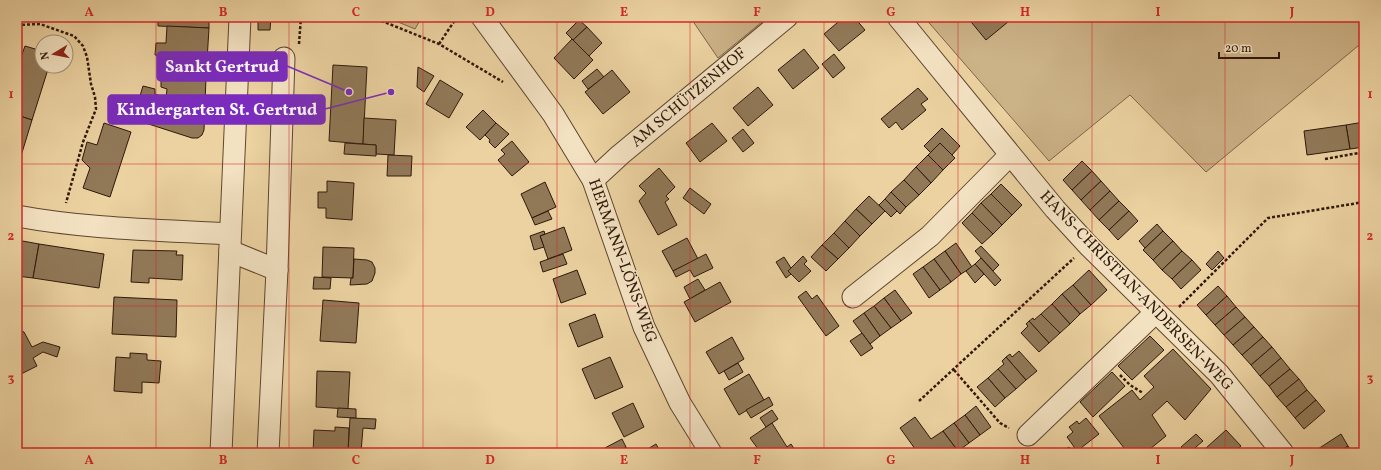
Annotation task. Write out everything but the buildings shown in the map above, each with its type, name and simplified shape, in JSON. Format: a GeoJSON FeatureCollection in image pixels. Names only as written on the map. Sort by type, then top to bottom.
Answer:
{"type":"FeatureCollection","features":[{"type":"Feature","properties":{"kind":"street"},"geometry":{"type":"LineString","coordinates":[[221,453],[240,17]]}},
{"type":"Feature","properties":{"kind":"street","name":"HERMANN-LÖNS-WEG"},"geometry":{"type":"LineString","coordinates":[[482,17],[553,114],[593,180],[644,327],[680,403],[711,453]]}},
{"type":"Feature","properties":{"kind":"street","name":"AM SCHÜTZENHOF"},"geometry":{"type":"LineString","coordinates":[[593,180],[620,155],[787,17]]}},
{"type":"Feature","properties":{"kind":"street","name":"HANS-CHRISTIAN-ANDERSEN-WEG"},"geometry":{"type":"LineString","coordinates":[[898,17],[1055,209],[1088,245],[1166,311],[1283,453]]}},
{"type":"Feature","properties":{"kind":"street"},"geometry":{"type":"LineString","coordinates":[[268,453],[284,58]]}},
{"type":"Feature","properties":{"kind":"street"},"geometry":{"type":"LineString","coordinates":[[853,297],[930,236],[1010,155]]}},
{"type":"Feature","properties":{"kind":"street"},"geometry":{"type":"LineString","coordinates":[[17,216],[60,223],[230,242],[276,270]]}},
{"type":"Feature","properties":{"kind":"street"},"geometry":{"type":"LineString","coordinates":[[1028,435],[1106,361],[1166,311]]}},
{"type":"Feature","properties":{"kind":"path"},"geometry":{"type":"LineString","coordinates":[[372,17],[439,44],[506,84],[529,81]]}},
{"type":"Feature","properties":{"kind":"path"},"geometry":{"type":"LineString","coordinates":[[439,44],[457,17]]}},
{"type":"Feature","properties":{"kind":"path"},"geometry":{"type":"LineString","coordinates":[[17,25],[40,24],[74,36],[88,57],[96,109],[83,142],[60,223]]}},
{"type":"Feature","properties":{"kind":"path"},"geometry":{"type":"LineString","coordinates":[[1325,159],[1364,152]]}},
{"type":"Feature","properties":{"kind":"path"},"geometry":{"type":"LineString","coordinates":[[1166,311],[1190,296],[1268,218],[1364,202]]}},
{"type":"Feature","properties":{"kind":"path"},"geometry":{"type":"LineString","coordinates":[[918,402],[1088,245]]}},
{"type":"Feature","properties":{"kind":"path"},"geometry":{"type":"LineString","coordinates":[[1106,361],[1130,385],[1142,393]]}},
{"type":"Feature","properties":{"kind":"path"},"geometry":{"type":"LineString","coordinates":[[954,370],[1000,423],[1006,426]]}},
{"type":"Feature","properties":{"kind":"shaded area"},"geometry":{"type":"Polygon","coordinates":[[[386,17],[422,17],[415,29],[386,17]]]}},
{"type":"Feature","properties":{"kind":"shaded area"},"geometry":{"type":"Polygon","coordinates":[[[690,17],[768,17],[718,58],[690,17]]]}},
{"type":"Feature","properties":{"kind":"shaded area"},"geometry":{"type":"Polygon","coordinates":[[[924,17],[1364,17],[1364,41],[1206,172],[1130,95],[1049,161],[924,17]]]}},
{"type":"Feature","properties":{"kind":"place","name":"Sankt Gertrud"},"geometry":{"type":"Point","coordinates":[349,92]}},
{"type":"Feature","properties":{"kind":"place","name":"Kindergarten St. Gertrud"},"geometry":{"type":"Point","coordinates":[391,92]}}]}
